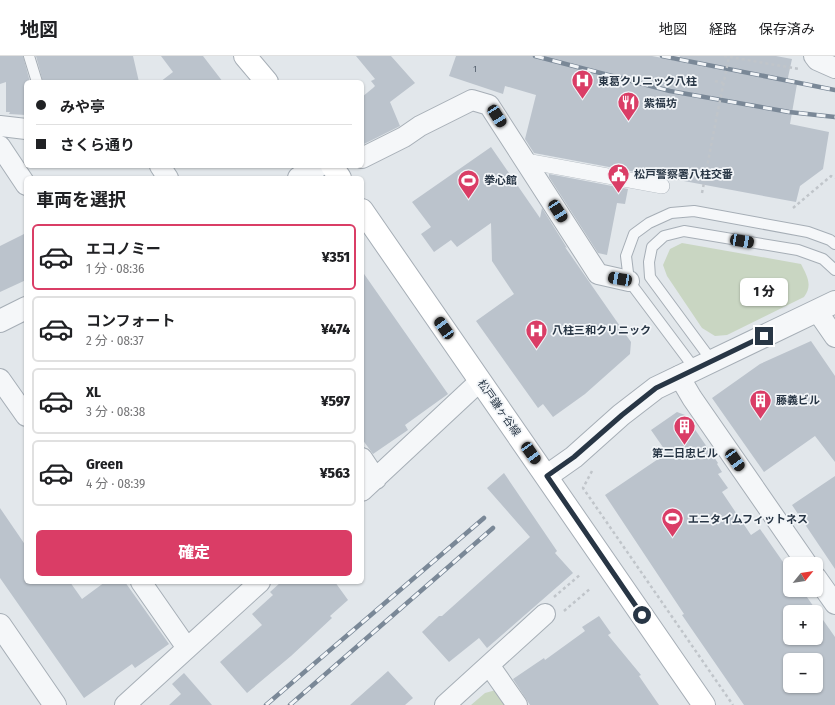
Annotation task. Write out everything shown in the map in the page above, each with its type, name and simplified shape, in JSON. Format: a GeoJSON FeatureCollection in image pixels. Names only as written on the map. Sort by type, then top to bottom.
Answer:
{"type":"FeatureCollection","features":[{"type":"Feature","properties":{"kind":"main road"},"geometry":{"type":"LineString","coordinates":[[245,56],[265,80]]}},
{"type":"Feature","properties":{"kind":"main road","name":"松戸鎌ヶ谷線"},"geometry":{"type":"LineString","coordinates":[[364,213],[704,705]]}},
{"type":"Feature","properties":{"kind":"street"},"geometry":{"type":"LineString","coordinates":[[814,56],[817,60],[835,68]]}},
{"type":"Feature","properties":{"kind":"street"},"geometry":{"type":"LineString","coordinates":[[364,157],[404,137],[420,126],[472,100],[489,105],[598,274],[630,280]]}},
{"type":"Feature","properties":{"kind":"street"},"geometry":{"type":"LineString","coordinates":[[0,126],[24,129]]}},
{"type":"Feature","properties":{"kind":"street"},"geometry":{"type":"LineString","coordinates":[[0,146],[24,182]]}},
{"type":"Feature","properties":{"kind":"street"},"geometry":{"type":"LineString","coordinates":[[526,161],[662,186]]}},
{"type":"Feature","properties":{"kind":"street"},"geometry":{"type":"LineString","coordinates":[[308,176],[335,170]]}},
{"type":"Feature","properties":{"kind":"street"},"geometry":{"type":"LineString","coordinates":[[547,476],[574,457],[622,415],[656,388],[826,306],[835,337]]}},
{"type":"Feature","properties":{"kind":"street"},"geometry":{"type":"LineString","coordinates":[[0,321],[24,309]]}},
{"type":"Feature","properties":{"kind":"street"},"geometry":{"type":"LineString","coordinates":[[695,369],[696,404],[802,557]]}},
{"type":"Feature","properties":{"kind":"street"},"geometry":{"type":"LineString","coordinates":[[0,379],[24,413]]}},
{"type":"Feature","properties":{"kind":"street"},"geometry":{"type":"LineString","coordinates":[[364,466],[369,485],[480,380]]}},
{"type":"Feature","properties":{"kind":"street"},"geometry":{"type":"LineString","coordinates":[[142,584],[187,648]]}},
{"type":"Feature","properties":{"kind":"street"},"geometry":{"type":"LineString","coordinates":[[125,705],[258,584]]}},
{"type":"Feature","properties":{"kind":"street"},"geometry":{"type":"LineString","coordinates":[[823,587],[835,604]]}},
{"type":"Feature","properties":{"kind":"street"},"geometry":{"type":"LineString","coordinates":[[444,705],[546,614]]}},
{"type":"Feature","properties":{"kind":"street"},"geometry":{"type":"LineString","coordinates":[[0,625],[55,705]]}},
{"type":"Feature","properties":{"kind":"street"},"geometry":{"type":"LineString","coordinates":[[489,665],[517,705]]}},
{"type":"Feature","properties":{"kind":"lane"},"geometry":{"type":"LineString","coordinates":[[29,56],[36,80]]}},
{"type":"Feature","properties":{"kind":"lane"},"geometry":{"type":"LineString","coordinates":[[695,369],[630,280],[626,256],[634,234],[649,223],[670,213],[694,211],[808,232],[830,240],[835,244]]}},
{"type":"Feature","properties":{"kind":"lane"},"geometry":{"type":"LineString","coordinates":[[695,369],[650,277],[648,262],[652,247],[664,236],[684,232],[798,250],[823,259],[835,270]]}},
{"type":"Feature","properties":{"kind":"path"},"geometry":{"type":"LineString","coordinates":[[724,56],[791,67]]}},
{"type":"Feature","properties":{"kind":"path"},"geometry":{"type":"LineString","coordinates":[[702,193],[729,56]]}},
{"type":"Feature","properties":{"kind":"path"},"geometry":{"type":"LineString","coordinates":[[715,81],[723,83]]}},
{"type":"Feature","properties":{"kind":"path"},"geometry":{"type":"LineString","coordinates":[[793,208],[831,176],[835,178]]}},
{"type":"Feature","properties":{"kind":"path"},"geometry":{"type":"LineString","coordinates":[[593,469],[583,488],[733,705]]}},
{"type":"Feature","properties":{"kind":"path"},"geometry":{"type":"LineString","coordinates":[[581,574],[541,608],[551,621],[591,588]]}},
{"type":"Feature","properties":{"kind":"green space"},"geometry":{"type":"Polygon","coordinates":[[[682,243],[801,264],[809,284],[807,293],[804,297],[727,335],[715,336],[702,328],[667,276],[663,265],[670,249],[682,243]]]}},
{"type":"Feature","properties":{"kind":"green space"},"geometry":{"type":"Polygon","coordinates":[[[496,690],[506,705],[471,705],[485,693],[496,690]]]}},
{"type":"Feature","properties":{"kind":"building"},"geometry":{"type":"Polygon","coordinates":[[[0,56],[23,56],[29,80],[24,80],[24,115],[9,114],[10,112],[6,112],[6,82],[0,84],[0,56]]]}},
{"type":"Feature","properties":{"kind":"building"},"geometry":{"type":"Polygon","coordinates":[[[36,56],[133,56],[139,80],[42,80],[36,56]]]}},
{"type":"Feature","properties":{"kind":"building"},"geometry":{"type":"Polygon","coordinates":[[[161,56],[203,56],[221,80],[163,80],[173,72],[161,56]]]}},
{"type":"Feature","properties":{"kind":"building"},"geometry":{"type":"Polygon","coordinates":[[[356,56],[391,56],[415,83],[390,102],[400,126],[364,144],[364,95],[375,86],[371,81],[375,79],[356,56]]]}},
{"type":"Feature","properties":{"kind":"building"},"geometry":{"type":"Polygon","coordinates":[[[456,56],[652,56],[678,61],[680,56],[776,56],[792,59],[787,82],[797,84],[790,124],[829,132],[823,169],[800,186],[796,202],[534,153],[525,139],[536,95],[505,86],[503,94],[449,76],[456,56]]]}},
{"type":"Feature","properties":{"kind":"building"},"geometry":{"type":"Polygon","coordinates":[[[491,147],[540,218],[542,208],[567,248],[565,247],[631,342],[630,354],[585,394],[553,417],[543,404],[538,408],[476,321],[514,294],[492,261],[491,223],[457,247],[451,240],[434,252],[421,234],[431,227],[412,202],[491,147]]]}},
{"type":"Feature","properties":{"kind":"building"},"geometry":{"type":"Polygon","coordinates":[[[549,174],[628,189],[625,204],[617,203],[607,255],[598,253],[549,177],[549,174]]]}},
{"type":"Feature","properties":{"kind":"building"},"geometry":{"type":"Polygon","coordinates":[[[24,234],[24,281],[0,292],[0,246],[24,234]]]}},
{"type":"Feature","properties":{"kind":"building"},"geometry":{"type":"Polygon","coordinates":[[[364,274],[448,394],[405,425],[408,430],[373,454],[364,442],[364,274]]]}},
{"type":"Feature","properties":{"kind":"building"},"geometry":{"type":"Polygon","coordinates":[[[811,341],[835,376],[835,462],[815,436],[764,472],[712,398],[760,364],[811,341]]]}},
{"type":"Feature","properties":{"kind":"building"},"geometry":{"type":"Polygon","coordinates":[[[677,412],[685,415],[718,463],[717,464],[722,472],[718,474],[728,488],[722,492],[751,535],[760,529],[783,562],[783,597],[807,597],[813,605],[783,605],[783,645],[823,645],[823,620],[835,637],[835,705],[744,705],[682,615],[684,614],[605,495],[667,453],[651,430],[677,412]]]}},
{"type":"Feature","properties":{"kind":"building"},"geometry":{"type":"Polygon","coordinates":[[[504,473],[557,551],[555,553],[573,573],[487,648],[479,638],[449,662],[422,632],[530,537],[487,488],[504,473]]]}},
{"type":"Feature","properties":{"kind":"building"},"geometry":{"type":"Polygon","coordinates":[[[835,476],[835,569],[792,505],[835,476]]]}},
{"type":"Feature","properties":{"kind":"building"},"geometry":{"type":"Polygon","coordinates":[[[0,508],[24,543],[24,584],[71,584],[82,599],[102,584],[126,584],[169,644],[135,668],[132,664],[84,698],[0,578],[0,508]]]}},
{"type":"Feature","properties":{"kind":"building"},"geometry":{"type":"Polygon","coordinates":[[[279,584],[336,584],[348,600],[330,616],[332,618],[291,656],[247,693],[220,662],[262,625],[252,614],[273,595],[270,592],[279,584]]]}},
{"type":"Feature","properties":{"kind":"building"},"geometry":{"type":"Polygon","coordinates":[[[599,616],[611,633],[608,635],[641,675],[639,676],[659,705],[530,705],[513,679],[544,658],[545,660],[585,631],[582,627],[599,616]]]}},
{"type":"Feature","properties":{"kind":"building"},"geometry":{"type":"Polygon","coordinates":[[[388,671],[413,698],[405,705],[350,705],[388,671]]]}},
{"type":"Feature","properties":{"kind":"building"},"geometry":{"type":"Polygon","coordinates":[[[184,673],[212,705],[169,705],[181,694],[172,684],[184,673]]]}},
{"type":"Feature","properties":{"kind":"railway"},"geometry":{"type":"LineString","coordinates":[[535,56],[670,91],[789,112],[835,117]]}},
{"type":"Feature","properties":{"kind":"railway"},"geometry":{"type":"LineString","coordinates":[[662,56],[835,90]]}},
{"type":"Feature","properties":{"kind":"railway"},"geometry":{"type":"LineString","coordinates":[[266,705],[484,518]]}},
{"type":"Feature","properties":{"kind":"railway"},"geometry":{"type":"LineString","coordinates":[[290,705],[493,528]]}},
{"type":"Feature","properties":{"kind":"place","name":"東葛クリニック八柱"},"geometry":{"type":"Point","coordinates":[582,100]}},
{"type":"Feature","properties":{"kind":"place","name":"紫福坊"},"geometry":{"type":"Point","coordinates":[628,122]}},
{"type":"Feature","properties":{"kind":"place","name":"松戸警察署八柱交番"},"geometry":{"type":"Point","coordinates":[618,194]}},
{"type":"Feature","properties":{"kind":"place","name":"拳心館"},"geometry":{"type":"Point","coordinates":[468,200]}},
{"type":"Feature","properties":{"kind":"place","name":"八柱三和クリニック"},"geometry":{"type":"Point","coordinates":[537,350]}},
{"type":"Feature","properties":{"kind":"place","name":"藤義ビル"},"geometry":{"type":"Point","coordinates":[760,420]}},
{"type":"Feature","properties":{"kind":"place","name":"第二日忠ビル"},"geometry":{"type":"Point","coordinates":[685,446]}},
{"type":"Feature","properties":{"kind":"place","name":"エニタイムフィットネス"},"geometry":{"type":"Point","coordinates":[673,538]}},
{"type":"Feature","properties":{"kind":"route"},"geometry":{"type":"LineString","coordinates":[[642,615],[547,476],[574,457],[622,415],[656,388],[764,336]]}}]}
